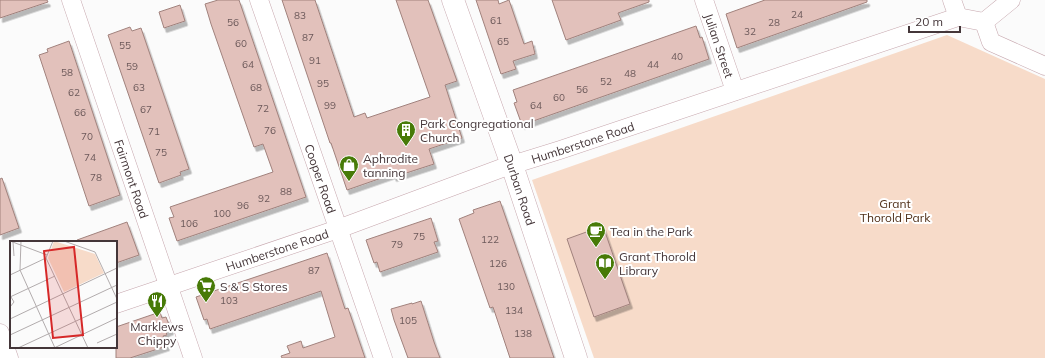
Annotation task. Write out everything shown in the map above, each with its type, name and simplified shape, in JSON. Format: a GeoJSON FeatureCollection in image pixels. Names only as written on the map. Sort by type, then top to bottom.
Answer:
{"type":"FeatureCollection","features":[{"type":"Feature","properties":{"kind":"street","name":"Fairmont Road"},"geometry":{"type":"LineString","coordinates":[[71,0],[193,358]]}},
{"type":"Feature","properties":{"kind":"street","name":"Cooper Road"},"geometry":{"type":"LineString","coordinates":[[259,0],[383,358]]}},
{"type":"Feature","properties":{"kind":"street","name":"Durban Road"},"geometry":{"type":"LineString","coordinates":[[452,0],[512,165],[576,358]]}},
{"type":"Feature","properties":{"kind":"street","name":"Julian Street"},"geometry":{"type":"LineString","coordinates":[[704,0],[735,91]]}},
{"type":"Feature","properties":{"kind":"street"},"geometry":{"type":"LineString","coordinates":[[952,0],[958,17]]}},
{"type":"Feature","properties":{"kind":"street"},"geometry":{"type":"LineString","coordinates":[[1011,0],[984,22],[991,42],[1045,66]]}},
{"type":"Feature","properties":{"kind":"street","name":"Humberstone Road"},"geometry":{"type":"LineString","coordinates":[[117,304],[338,229],[512,165],[958,17],[984,22]]}},
{"type":"Feature","properties":{"kind":"green space","name":"Grant Thorold Park"},"geometry":{"type":"Polygon","coordinates":[[[947,35],[1045,79],[1045,358],[594,358],[532,180],[947,35]]]}},
{"type":"Feature","properties":{"kind":"building"},"geometry":{"type":"Polygon","coordinates":[[[0,0],[47,0],[48,2],[0,18],[0,0]]]}},
{"type":"Feature","properties":{"kind":"building"},"geometry":{"type":"Polygon","coordinates":[[[218,0],[239,0],[306,197],[177,241],[169,218],[174,217],[170,207],[273,172],[263,144],[254,147],[211,24],[205,4],[218,0]]]}},
{"type":"Feature","properties":{"kind":"building"},"geometry":{"type":"Polygon","coordinates":[[[282,0],[315,0],[354,117],[365,113],[367,118],[430,97],[396,0],[428,0],[457,81],[445,85],[462,138],[429,149],[434,164],[394,177],[393,174],[347,190],[282,0]]]}},
{"type":"Feature","properties":{"kind":"building"},"geometry":{"type":"Polygon","coordinates":[[[476,0],[498,0],[499,4],[509,0],[524,44],[532,41],[535,54],[513,61],[516,69],[501,74],[476,0]]]}},
{"type":"Feature","properties":{"kind":"building"},"geometry":{"type":"Polygon","coordinates":[[[552,0],[649,0],[649,2],[618,13],[621,20],[566,40],[552,0]]]}},
{"type":"Feature","properties":{"kind":"building"},"geometry":{"type":"Polygon","coordinates":[[[765,0],[867,0],[867,2],[737,48],[726,14],[765,0]]]}},
{"type":"Feature","properties":{"kind":"building"},"geometry":{"type":"Polygon","coordinates":[[[180,5],[185,21],[164,28],[159,12],[180,5]]]}},
{"type":"Feature","properties":{"kind":"building"},"geometry":{"type":"Polygon","coordinates":[[[696,26],[700,38],[702,37],[709,59],[522,125],[514,103],[517,102],[513,90],[696,26]]]}},
{"type":"Feature","properties":{"kind":"building"},"geometry":{"type":"Polygon","coordinates":[[[130,27],[132,31],[141,28],[189,169],[180,172],[181,175],[159,183],[108,35],[130,27]]]}},
{"type":"Feature","properties":{"kind":"building"},"geometry":{"type":"Polygon","coordinates":[[[69,41],[120,195],[89,206],[39,55],[48,52],[47,49],[69,41]]]}},
{"type":"Feature","properties":{"kind":"building"},"geometry":{"type":"Polygon","coordinates":[[[2,178],[19,228],[0,235],[0,179],[2,178]]]}},
{"type":"Feature","properties":{"kind":"building"},"geometry":{"type":"Polygon","coordinates":[[[500,201],[554,358],[510,358],[493,307],[490,308],[459,219],[474,213],[473,210],[500,201]]]}},
{"type":"Feature","properties":{"kind":"building"},"geometry":{"type":"Polygon","coordinates":[[[431,218],[438,241],[434,242],[438,252],[380,272],[377,262],[374,263],[366,240],[431,218]]]}},
{"type":"Feature","properties":{"kind":"building"},"geometry":{"type":"Polygon","coordinates":[[[127,222],[139,255],[117,263],[117,241],[77,240],[127,222]]]}},
{"type":"Feature","properties":{"kind":"building"},"geometry":{"type":"Polygon","coordinates":[[[603,226],[630,304],[594,317],[567,239],[603,226]]]}},
{"type":"Feature","properties":{"kind":"building"},"geometry":{"type":"Polygon","coordinates":[[[327,253],[345,309],[348,308],[365,358],[282,358],[281,356],[290,353],[287,346],[301,341],[303,348],[335,337],[321,291],[210,329],[207,319],[204,320],[196,297],[327,253]]]}},
{"type":"Feature","properties":{"kind":"building"},"geometry":{"type":"Polygon","coordinates":[[[421,301],[440,358],[408,358],[394,320],[391,309],[421,301]]]}},
{"type":"Feature","properties":{"kind":"building"},"geometry":{"type":"Polygon","coordinates":[[[160,312],[162,318],[166,317],[171,330],[166,332],[167,335],[163,336],[167,346],[130,358],[116,358],[117,327],[160,312]]]}},
{"type":"Feature","properties":{"kind":"place","name":"Park Congregational Church"},"geometry":{"type":"Point","coordinates":[406,147]}},
{"type":"Feature","properties":{"kind":"place","name":"Aphrodite tanning"},"geometry":{"type":"Point","coordinates":[349,182]}},
{"type":"Feature","properties":{"kind":"place","name":"Tea in the Park"},"geometry":{"type":"Point","coordinates":[596,248]}},
{"type":"Feature","properties":{"kind":"place","name":"Grant Thorold Library"},"geometry":{"type":"Point","coordinates":[605,280]}},
{"type":"Feature","properties":{"kind":"place","name":"S & S Stores"},"geometry":{"type":"Point","coordinates":[206,303]}},
{"type":"Feature","properties":{"kind":"place","name":"Marklews Chippy"},"geometry":{"type":"Point","coordinates":[157,318]}}]}
